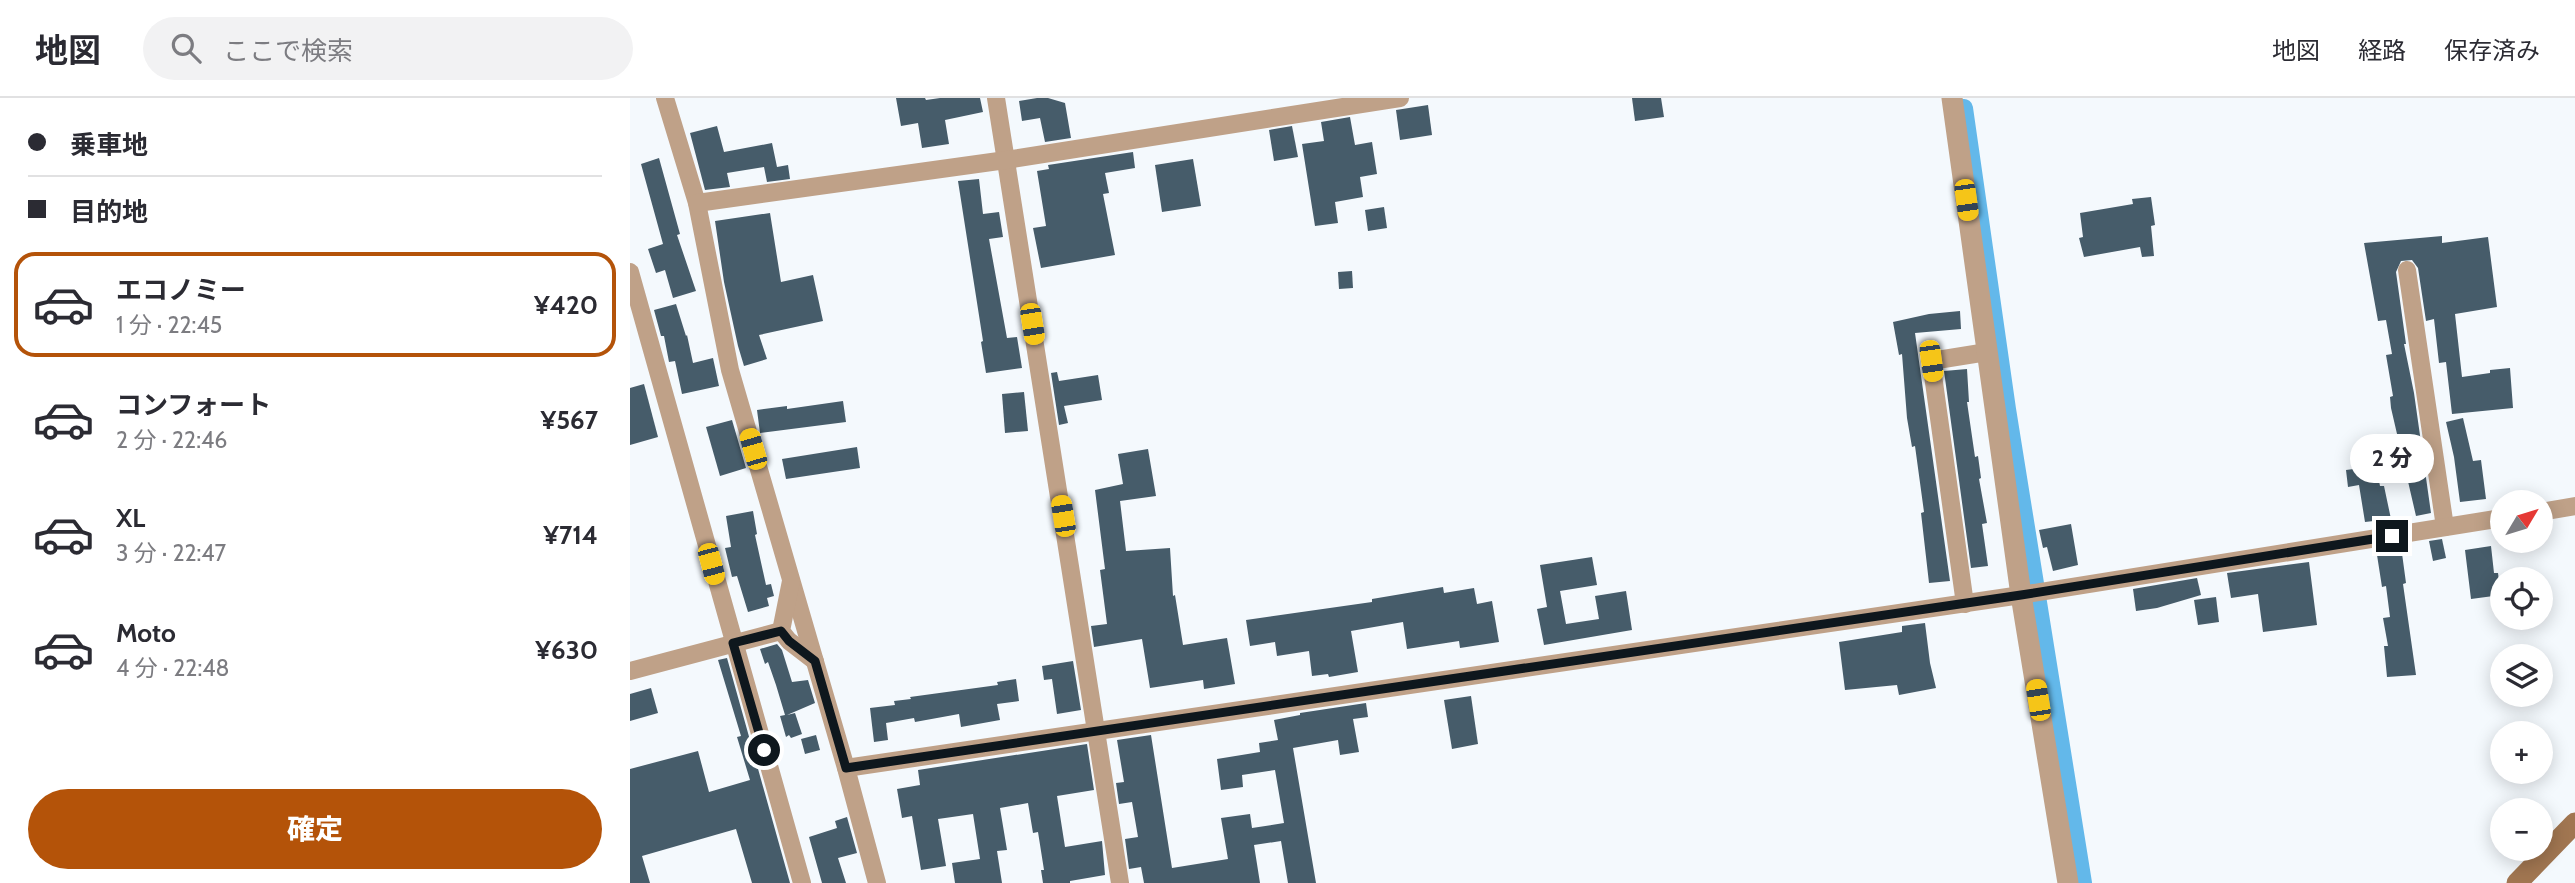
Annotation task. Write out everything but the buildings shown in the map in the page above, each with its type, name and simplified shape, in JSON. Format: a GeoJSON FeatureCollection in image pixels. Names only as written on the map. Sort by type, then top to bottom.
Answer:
{"type":"FeatureCollection","features":[{"type":"Feature","properties":{"kind":"main road"},"geometry":{"type":"LineString","coordinates":[[2517,883],[2575,823]]}},
{"type":"Feature","properties":{"kind":"street"},"geometry":{"type":"LineString","coordinates":[[665,98],[697,203],[730,370],[877,883]]}},
{"type":"Feature","properties":{"kind":"street"},"geometry":{"type":"LineString","coordinates":[[996,98],[1120,883]]}},
{"type":"Feature","properties":{"kind":"street"},"geometry":{"type":"LineString","coordinates":[[697,203],[1006,160],[1400,98]]}},
{"type":"Feature","properties":{"kind":"street"},"geometry":{"type":"LineString","coordinates":[[1952,98],[2021,595],[2068,883]]}},
{"type":"Feature","properties":{"kind":"street"},"geometry":{"type":"LineString","coordinates":[[2407,270],[2445,527]]}},
{"type":"Feature","properties":{"kind":"street"},"geometry":{"type":"LineString","coordinates":[[630,272],[802,883]]}},
{"type":"Feature","properties":{"kind":"street"},"geometry":{"type":"LineString","coordinates":[[1965,604],[1931,361],[1987,352]]}},
{"type":"Feature","properties":{"kind":"street"},"geometry":{"type":"LineString","coordinates":[[2553,510],[2575,506]]}},
{"type":"Feature","properties":{"kind":"street"},"geometry":{"type":"LineString","coordinates":[[846,768],[1965,604],[2490,520]]}},
{"type":"Feature","properties":{"kind":"street"},"geometry":{"type":"LineString","coordinates":[[791,581],[781,631],[789,641],[815,661]]}},
{"type":"Feature","properties":{"kind":"street"},"geometry":{"type":"LineString","coordinates":[[630,671],[781,631]]}},
{"type":"Feature","properties":{"kind":"waterway"},"geometry":{"type":"LineString","coordinates":[[1964,108],[2007,409],[2083,883]]}},
{"type":"Feature","properties":{"kind":"route"},"geometry":{"type":"LineString","coordinates":[[764,750],[733,643],[781,631],[789,641],[815,661],[846,768],[2021,595],[2392,536]]}}]}
